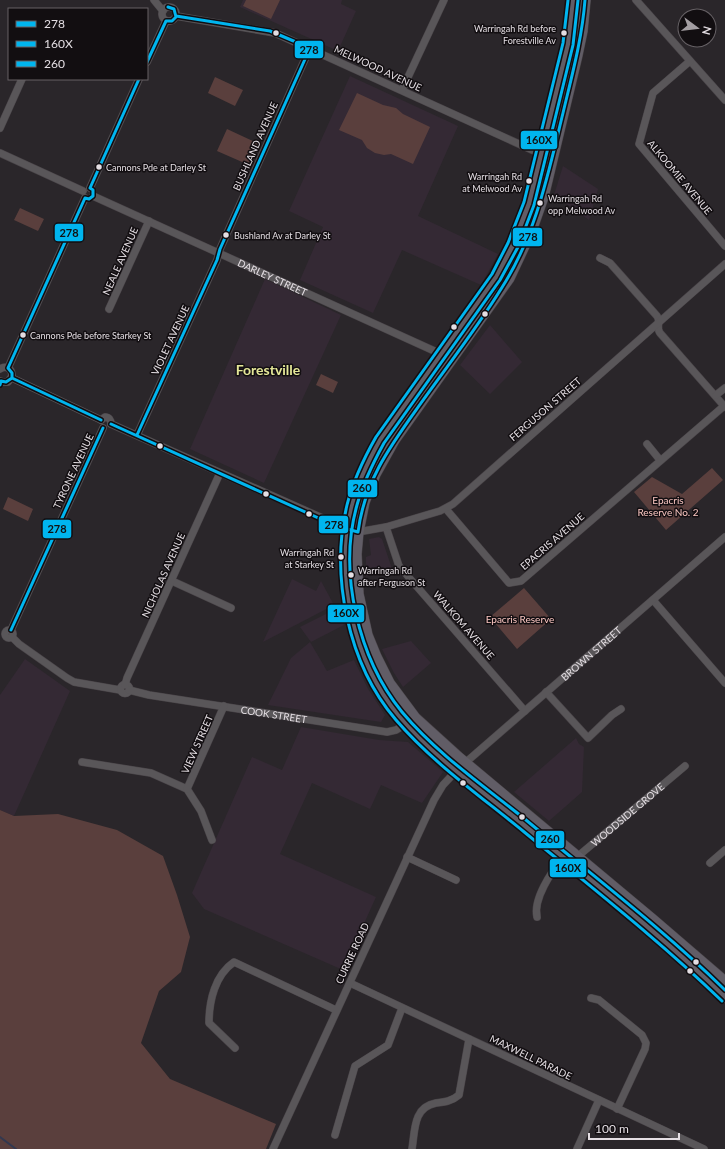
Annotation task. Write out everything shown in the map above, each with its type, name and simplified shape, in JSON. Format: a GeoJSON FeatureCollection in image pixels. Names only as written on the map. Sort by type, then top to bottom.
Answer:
{"type":"FeatureCollection","features":[{"type":"Feature","properties":{"kind":"highway"},"geometry":{"type":"LineString","coordinates":[[573,0],[568,44],[528,204],[513,245],[496,277],[380,440],[358,482],[345,545],[345,568],[349,600],[359,644],[371,673],[385,697],[461,767],[725,982]]}},
{"type":"Feature","properties":{"kind":"highway"},"geometry":{"type":"LineString","coordinates":[[410,721],[376,657],[367,635],[357,587],[356,554],[360,517],[368,489],[387,452],[509,278],[524,248],[537,215],[544,191],[577,55],[582,31],[585,0]]}},
{"type":"Feature","properties":{"kind":"highway","name":"DARLEY STREET"},"geometry":{"type":"LineString","coordinates":[[441,354],[452,359]]}},
{"type":"Feature","properties":{"kind":"highway"},"geometry":{"type":"LineString","coordinates":[[347,530],[358,532]]}},
{"type":"Feature","properties":{"kind":"highway"},"geometry":{"type":"LineString","coordinates":[[570,857],[705,977],[725,997]]}},
{"type":"Feature","properties":{"kind":"street"},"geometry":{"type":"LineString","coordinates":[[154,0],[163,11],[162,16],[166,21]]}},
{"type":"Feature","properties":{"kind":"street"},"geometry":{"type":"LineString","coordinates":[[402,90],[444,0]]}},
{"type":"Feature","properties":{"kind":"street"},"geometry":{"type":"LineString","coordinates":[[636,0],[725,100]]}},
{"type":"Feature","properties":{"kind":"street"},"geometry":{"type":"LineString","coordinates":[[163,11],[166,8],[172,8],[176,11],[176,16],[172,21],[166,21]]}},
{"type":"Feature","properties":{"kind":"street","name":"MELWOOD AVENUE"},"geometry":{"type":"LineString","coordinates":[[176,16],[270,31],[541,154]]}},
{"type":"Feature","properties":{"kind":"street"},"geometry":{"type":"LineString","coordinates":[[148,60],[166,21]]}},
{"type":"Feature","properties":{"kind":"street","name":"BUSHLAND AVENUE"},"geometry":{"type":"LineString","coordinates":[[219,253],[310,48]]}},
{"type":"Feature","properties":{"kind":"street","name":"ALKOOMIE AVENUE"},"geometry":{"type":"LineString","coordinates":[[690,61],[653,93],[639,144],[725,246]]}},
{"type":"Feature","properties":{"kind":"street"},"geometry":{"type":"LineString","coordinates":[[0,128],[22,80]]}},
{"type":"Feature","properties":{"kind":"street"},"geometry":{"type":"LineString","coordinates":[[90,188],[139,80]]}},
{"type":"Feature","properties":{"kind":"street"},"geometry":{"type":"LineString","coordinates":[[0,153],[83,191]]}},
{"type":"Feature","properties":{"kind":"street"},"geometry":{"type":"LineString","coordinates":[[83,191],[85,188],[90,188]]}},
{"type":"Feature","properties":{"kind":"street"},"geometry":{"type":"LineString","coordinates":[[85,198],[89,199],[93,196],[93,190],[90,188]]}},
{"type":"Feature","properties":{"kind":"street"},"geometry":{"type":"LineString","coordinates":[[83,191],[82,194],[85,198]]}},
{"type":"Feature","properties":{"kind":"street","name":"DARLEY STREET"},"geometry":{"type":"LineString","coordinates":[[93,196],[441,354]]}},
{"type":"Feature","properties":{"kind":"street"},"geometry":{"type":"LineString","coordinates":[[8,368],[85,198]]}},
{"type":"Feature","properties":{"kind":"street","name":"NEALE AVENUE"},"geometry":{"type":"LineString","coordinates":[[109,309],[149,221]]}},
{"type":"Feature","properties":{"kind":"street","name":"VIOLET AVENUE"},"geometry":{"type":"LineString","coordinates":[[137,435],[208,281],[219,253]]}},
{"type":"Feature","properties":{"kind":"street"},"geometry":{"type":"LineString","coordinates":[[600,258],[610,263],[659,318],[658,330],[660,333],[725,406]]}},
{"type":"Feature","properties":{"kind":"street","name":"FERGUSON STREET"},"geometry":{"type":"LineString","coordinates":[[358,532],[386,527],[446,509],[725,264]]}},
{"type":"Feature","properties":{"kind":"street"},"geometry":{"type":"LineString","coordinates":[[0,369],[3,367],[8,368],[12,373],[12,378]]}},
{"type":"Feature","properties":{"kind":"street"},"geometry":{"type":"LineString","coordinates":[[0,382],[8,382],[12,378]]}},
{"type":"Feature","properties":{"kind":"street"},"geometry":{"type":"LineString","coordinates":[[12,378],[101,420]]}},
{"type":"Feature","properties":{"kind":"street"},"geometry":{"type":"LineString","coordinates":[[716,395],[725,388]]}},
{"type":"Feature","properties":{"kind":"street","name":"EPACRIS AVENUE"},"geometry":{"type":"LineString","coordinates":[[446,509],[509,583],[521,581],[660,460],[725,406]]}},
{"type":"Feature","properties":{"kind":"street"},"geometry":{"type":"LineString","coordinates":[[101,420],[104,417],[108,418],[111,420],[111,424],[347,530]]}},
{"type":"Feature","properties":{"kind":"street"},"geometry":{"type":"LineString","coordinates":[[101,420],[100,424],[103,428],[109,427],[111,424]]}},
{"type":"Feature","properties":{"kind":"street","name":"TYRONE AVENUE"},"geometry":{"type":"LineString","coordinates":[[7,633],[103,428]]}},
{"type":"Feature","properties":{"kind":"street"},"geometry":{"type":"LineString","coordinates":[[647,444],[660,460]]}},
{"type":"Feature","properties":{"kind":"street","name":"NICHOLAS AVENUE"},"geometry":{"type":"LineString","coordinates":[[125,688],[127,678],[220,473]]}},
{"type":"Feature","properties":{"kind":"street","name":"WALKOM AVENUE"},"geometry":{"type":"LineString","coordinates":[[386,527],[399,566],[525,710]]}},
{"type":"Feature","properties":{"kind":"street","name":"BROWN STREET"},"geometry":{"type":"LineString","coordinates":[[461,767],[725,537]]}},
{"type":"Feature","properties":{"kind":"street"},"geometry":{"type":"LineString","coordinates":[[172,581],[231,608]]}},
{"type":"Feature","properties":{"kind":"street"},"geometry":{"type":"LineString","coordinates":[[652,600],[725,683]]}},
{"type":"Feature","properties":{"kind":"street","name":"COOK STREET"},"geometry":{"type":"LineString","coordinates":[[7,633],[19,644],[71,680],[81,684],[125,688],[149,695],[387,732],[396,730],[410,721]]}},
{"type":"Feature","properties":{"kind":"street"},"geometry":{"type":"LineString","coordinates":[[546,692],[588,738],[612,715],[621,709]]}},
{"type":"Feature","properties":{"kind":"street","name":"VIEW STREET"},"geometry":{"type":"LineString","coordinates":[[188,789],[224,706]]}},
{"type":"Feature","properties":{"kind":"street"},"geometry":{"type":"LineString","coordinates":[[82,762],[151,773],[188,789],[201,811],[212,840]]}},
{"type":"Feature","properties":{"kind":"street","name":"WOODSIDE GROVE"},"geometry":{"type":"LineString","coordinates":[[537,918],[535,911],[539,898],[554,869],[685,766]]}},
{"type":"Feature","properties":{"kind":"street","name":"CURRIE ROAD"},"geometry":{"type":"LineString","coordinates":[[273,1149],[436,796],[443,785],[461,767]]}},
{"type":"Feature","properties":{"kind":"street"},"geometry":{"type":"LineString","coordinates":[[710,863],[725,850]]}},
{"type":"Feature","properties":{"kind":"street"},"geometry":{"type":"LineString","coordinates":[[407,857],[456,880]]}},
{"type":"Feature","properties":{"kind":"street"},"geometry":{"type":"LineString","coordinates":[[235,1048],[209,1023],[209,1008],[218,980],[227,967],[234,962],[336,1010]]}},
{"type":"Feature","properties":{"kind":"street","name":"MAXWELL PARADE"},"geometry":{"type":"LineString","coordinates":[[350,983],[704,1149]]}},
{"type":"Feature","properties":{"kind":"street"},"geometry":{"type":"LineString","coordinates":[[591,998],[600,1000],[642,1035],[646,1043],[645,1049],[618,1109]]}},
{"type":"Feature","properties":{"kind":"street"},"geometry":{"type":"LineString","coordinates":[[335,1135],[355,1066],[388,1045],[402,1008]]}},
{"type":"Feature","properties":{"kind":"street"},"geometry":{"type":"LineString","coordinates":[[412,1149],[416,1121],[422,1108],[429,1104],[453,1100],[459,1095],[469,1039]]}},
{"type":"Feature","properties":{"kind":"street"},"geometry":{"type":"LineString","coordinates":[[577,1149],[599,1100]]}},
{"type":"Feature","properties":{"kind":"shaded area"},"geometry":{"type":"Polygon","coordinates":[[[243,0],[342,0],[341,4],[356,11],[338,51],[240,7],[243,0]]]}},
{"type":"Feature","properties":{"kind":"shaded area"},"geometry":{"type":"Polygon","coordinates":[[[350,76],[458,126],[418,216],[498,254],[481,285],[402,250],[373,313],[300,280],[323,227],[289,211],[350,76]]]}},
{"type":"Feature","properties":{"kind":"shaded area"},"geometry":{"type":"Polygon","coordinates":[[[563,166],[598,189],[589,220],[554,195],[563,166]]]}},
{"type":"Feature","properties":{"kind":"shaded area"},"geometry":{"type":"Polygon","coordinates":[[[265,279],[341,315],[264,483],[190,449],[265,279]]]}},
{"type":"Feature","properties":{"kind":"shaded area"},"geometry":{"type":"Polygon","coordinates":[[[490,325],[522,362],[490,394],[460,365],[490,325]]]}},
{"type":"Feature","properties":{"kind":"shaded area"},"geometry":{"type":"Polygon","coordinates":[[[379,537],[382,539],[392,569],[366,576],[366,557],[371,555],[369,539],[379,537]]]}},
{"type":"Feature","properties":{"kind":"shaded area"},"geometry":{"type":"Polygon","coordinates":[[[292,579],[316,591],[321,581],[334,605],[263,642],[292,579]]]}},
{"type":"Feature","properties":{"kind":"shaded area"},"geometry":{"type":"Polygon","coordinates":[[[336,609],[344,625],[311,642],[300,627],[336,609]]]}},
{"type":"Feature","properties":{"kind":"shaded area"},"geometry":{"type":"Polygon","coordinates":[[[411,641],[431,663],[403,687],[382,649],[411,641]]]}},
{"type":"Feature","properties":{"kind":"shaded area"},"geometry":{"type":"Polygon","coordinates":[[[310,642],[327,671],[354,660],[368,689],[385,715],[381,722],[268,705],[291,658],[310,642]]]}},
{"type":"Feature","properties":{"kind":"shaded area"},"geometry":{"type":"Polygon","coordinates":[[[25,659],[70,691],[14,816],[0,810],[0,695],[25,659]]]}},
{"type":"Feature","properties":{"kind":"shaded area"},"geometry":{"type":"Polygon","coordinates":[[[301,727],[379,740],[408,742],[443,772],[422,803],[381,785],[370,809],[312,783],[280,854],[376,897],[343,970],[204,909],[192,893],[252,757],[282,770],[301,727]]]}},
{"type":"Feature","properties":{"kind":"shaded area"},"geometry":{"type":"Polygon","coordinates":[[[576,738],[579,744],[584,747],[582,792],[549,821],[514,792],[576,738]]]}},
{"type":"Feature","properties":{"kind":"green space"},"geometry":{"type":"Polygon","coordinates":[[[246,0],[280,0],[271,19],[243,6],[246,0]]]}},
{"type":"Feature","properties":{"kind":"green space"},"geometry":{"type":"Polygon","coordinates":[[[215,77],[243,90],[235,106],[208,93],[215,77]]]}},
{"type":"Feature","properties":{"kind":"green space"},"geometry":{"type":"Polygon","coordinates":[[[357,93],[383,105],[396,108],[403,114],[430,127],[413,164],[391,154],[384,155],[375,153],[367,148],[362,140],[339,130],[357,93]]]}},
{"type":"Feature","properties":{"kind":"green space"},"geometry":{"type":"Polygon","coordinates":[[[227,129],[259,144],[249,165],[217,151],[227,129]]]}},
{"type":"Feature","properties":{"kind":"green space"},"geometry":{"type":"Polygon","coordinates":[[[20,208],[44,219],[38,231],[14,220],[20,208]]]}},
{"type":"Feature","properties":{"kind":"green space"},"geometry":{"type":"Polygon","coordinates":[[[321,374],[338,382],[333,393],[316,385],[321,374]]]}},
{"type":"Feature","properties":{"kind":"green space","name":"Epacris Reserve No. 2"},"geometry":{"type":"Polygon","coordinates":[[[712,468],[723,480],[666,530],[634,492],[652,477],[682,494],[712,468]]]}},
{"type":"Feature","properties":{"kind":"green space"},"geometry":{"type":"Polygon","coordinates":[[[8,497],[33,509],[28,521],[3,509],[8,497]]]}},
{"type":"Feature","properties":{"kind":"green space","name":"Epacris Reserve"},"geometry":{"type":"Polygon","coordinates":[[[524,588],[551,619],[517,649],[490,617],[524,588]]]}},
{"type":"Feature","properties":{"kind":"green space"},"geometry":{"type":"Polygon","coordinates":[[[0,810],[14,816],[58,814],[117,830],[163,856],[190,937],[181,972],[159,991],[141,1043],[170,1079],[276,1124],[266,1149],[0,1149],[0,810]]]}},
{"type":"Feature","properties":{"kind":"waterway"},"geometry":{"type":"LineString","coordinates":[[0,1137],[16,1149]]}},
{"type":"Feature","properties":{"kind":"transit line","name":"160X"},"geometry":{"type":"LineString","coordinates":[[568,0],[563,43],[524,202],[508,243],[492,274],[376,437],[363,461],[349,496],[342,532],[342,589],[347,618],[355,646],[366,673],[379,698],[396,720],[425,750],[456,778],[574,872],[649,935],[722,1001]]}},
{"type":"Feature","properties":{"kind":"transit line","name":"260"},"geometry":{"type":"LineString","coordinates":[[578,0],[573,45],[534,205],[518,247],[500,280],[384,443],[372,466],[359,497],[352,531],[350,558],[351,586],[363,640],[374,666],[387,690],[402,712],[430,742],[461,769],[526,820],[652,924],[725,990]]}},
{"type":"Feature","properties":{"kind":"transit line","name":"278"},"geometry":{"type":"LineString","coordinates":[[111,424],[336,526],[358,532],[361,513],[373,479],[381,463],[399,433],[492,304],[513,268],[532,226],[540,204],[552,159],[576,57],[582,29],[585,0]]}},
{"type":"Feature","properties":{"kind":"transit line","name":"278"},"geometry":{"type":"LineString","coordinates":[[148,60],[166,21],[172,21],[176,17],[174,9],[168,7]]}},
{"type":"Feature","properties":{"kind":"transit line","name":"278"},"geometry":{"type":"LineString","coordinates":[[137,435],[217,260],[220,249],[310,48],[270,31],[176,16]]}},
{"type":"Feature","properties":{"kind":"transit line","name":"278"},"geometry":{"type":"LineString","coordinates":[[0,385],[1,381],[6,382],[12,378],[12,373],[8,368],[85,198],[89,199],[93,196],[93,190],[90,188],[139,80]]}},
{"type":"Feature","properties":{"kind":"transit line","name":"278"},"geometry":{"type":"LineString","coordinates":[[12,378],[101,420]]}},
{"type":"Feature","properties":{"kind":"transit line","name":"278"},"geometry":{"type":"LineString","coordinates":[[11,630],[103,428]]}},
{"type":"Feature","properties":{"kind":"place","name":"Warringah Rd before Forestville Av"},"geometry":{"type":"Point","coordinates":[564,33]}},
{"type":"Feature","properties":{"kind":"place","name":"Cannons Pde at Darley St"},"geometry":{"type":"Point","coordinates":[99,167]}},
{"type":"Feature","properties":{"kind":"place","name":"Warringah Rd at Melwood Av"},"geometry":{"type":"Point","coordinates":[529,181]}},
{"type":"Feature","properties":{"kind":"place","name":"Warringah Rd opp Melwood Av"},"geometry":{"type":"Point","coordinates":[540,203]}},
{"type":"Feature","properties":{"kind":"place","name":"Bushland Av at Darley St"},"geometry":{"type":"Point","coordinates":[226,235]}},
{"type":"Feature","properties":{"kind":"place","name":"Cannons Pde before Starkey St"},"geometry":{"type":"Point","coordinates":[23,335]}},
{"type":"Feature","properties":{"kind":"place","name":"Warringah Rd at Starkey St"},"geometry":{"type":"Point","coordinates":[341,557]}},
{"type":"Feature","properties":{"kind":"place","name":"Warringah Rd after Ferguson St"},"geometry":{"type":"Point","coordinates":[351,575]}},
{"type":"Feature","properties":{"kind":"district","name":"Forestville"},"geometry":{"type":"Point","coordinates":[268,369]}}]}
